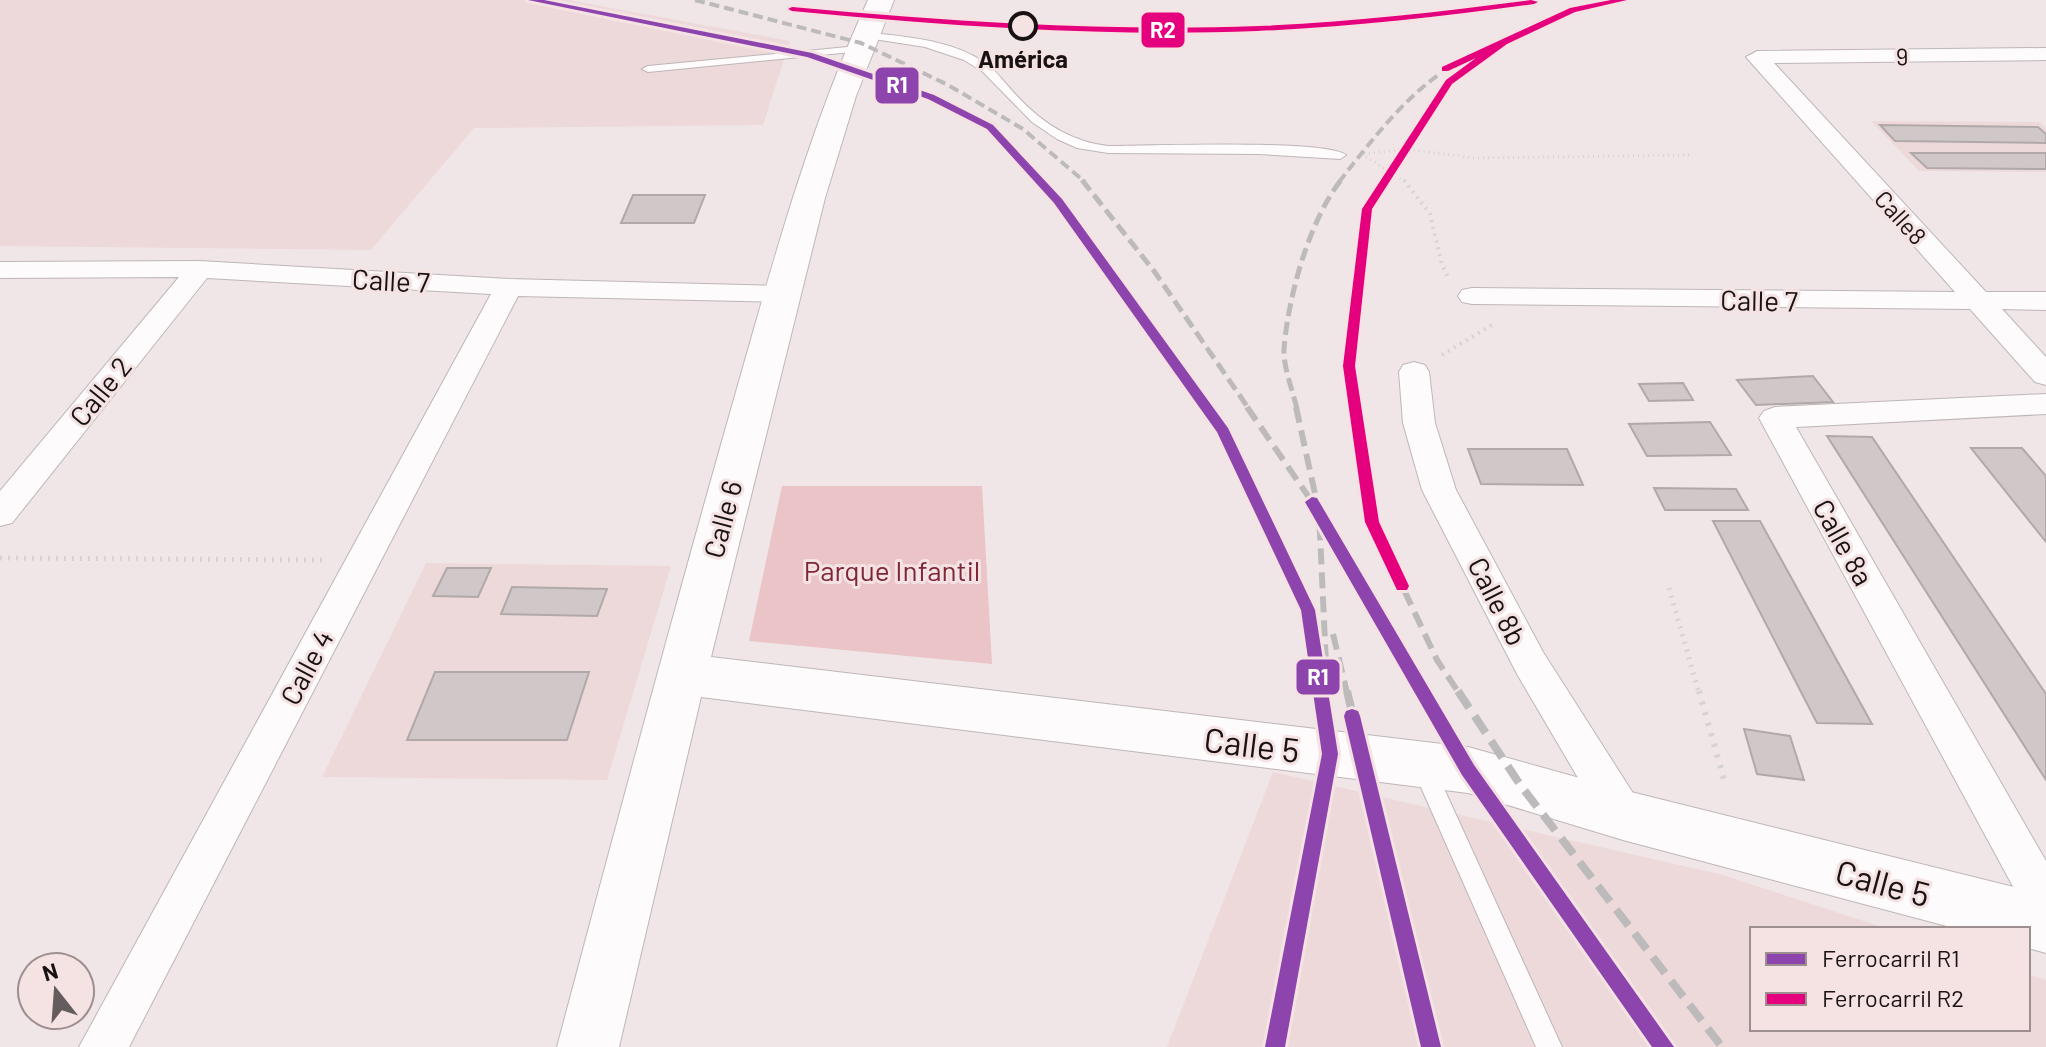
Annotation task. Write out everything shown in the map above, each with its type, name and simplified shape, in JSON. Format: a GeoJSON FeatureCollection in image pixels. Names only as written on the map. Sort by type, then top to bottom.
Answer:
{"type":"FeatureCollection","features":[{"type":"Feature","properties":{"kind":"street","name":"Calle 6"},"geometry":{"type":"LineString","coordinates":[[588,1047],[680,674],[782,294],[849,69],[868,28]]}},
{"type":"Feature","properties":{"kind":"street","name":"9"},"geometry":{"type":"LineString","coordinates":[[1757,57],[2046,54]]}},
{"type":"Feature","properties":{"kind":"street","name":"Calle8"},"geometry":{"type":"LineString","coordinates":[[1757,57],[2046,375]]}},
{"type":"Feature","properties":{"kind":"street","name":"Calle 7"},"geometry":{"type":"LineString","coordinates":[[0,270],[200,269],[509,287],[782,294]]}},
{"type":"Feature","properties":{"kind":"street","name":"Calle 2"},"geometry":{"type":"LineString","coordinates":[[0,514],[200,269]]}},
{"type":"Feature","properties":{"kind":"street","name":"Calle 4"},"geometry":{"type":"LineString","coordinates":[[103,1047],[509,287]]}},
{"type":"Feature","properties":{"kind":"street","name":"Calle 7"},"geometry":{"type":"LineString","coordinates":[[1472,296],[2046,301]]}},
{"type":"Feature","properties":{"kind":"street","name":"Calle 8b"},"geometry":{"type":"LineString","coordinates":[[1414,372],[1419,423],[1439,490],[1530,663],[1623,815]]}},
{"type":"Feature","properties":{"kind":"street","name":"Calle 8a"},"geometry":{"type":"LineString","coordinates":[[2046,404],[1775,418],[2046,903]]}},
{"type":"Feature","properties":{"kind":"street","name":"Calle 5"},"geometry":{"type":"LineString","coordinates":[[680,674],[1468,770],[1623,815],[2046,924]]}},
{"type":"Feature","properties":{"kind":"lane"},"geometry":{"type":"LineString","coordinates":[[648,69],[868,28],[944,48],[979,63],[1001,82],[1018,104],[1040,121],[1068,140],[1095,148],[1133,151],[1237,149],[1340,155]]}},
{"type":"Feature","properties":{"kind":"lane"},"geometry":{"type":"LineString","coordinates":[[1422,765],[1549,1047]]}},
{"type":"Feature","properties":{"kind":"path"},"geometry":{"type":"LineString","coordinates":[[1472,296],[1452,284],[1439,265],[1435,225],[1415,190],[1393,169],[1358,155],[1405,149],[1475,158],[1692,155]]}},
{"type":"Feature","properties":{"kind":"path"},"geometry":{"type":"LineString","coordinates":[[1414,372],[1534,297]]}},
{"type":"Feature","properties":{"kind":"path"},"geometry":{"type":"LineString","coordinates":[[0,558],[363,560]]}},
{"type":"Feature","properties":{"kind":"path"},"geometry":{"type":"LineString","coordinates":[[1669,588],[1725,783]]}},
{"type":"Feature","properties":{"kind":"shaded area"},"geometry":{"type":"Polygon","coordinates":[[[0,0],[569,0],[790,41],[763,125],[474,128],[371,250],[0,246],[0,0]]]}},
{"type":"Feature","properties":{"kind":"shaded area"},"geometry":{"type":"Polygon","coordinates":[[[1871,121],[2039,122],[2046,128],[2046,172],[1919,171],[1871,121]]]}},
{"type":"Feature","properties":{"kind":"shaded area"},"geometry":{"type":"Polygon","coordinates":[[[426,563],[671,566],[607,780],[322,777],[426,563]]]}},
{"type":"Feature","properties":{"kind":"shaded area"},"geometry":{"type":"Polygon","coordinates":[[[1273,772],[1723,875],[1882,927],[1750,927],[1750,1031],[2030,1031],[2030,975],[2046,980],[2046,1047],[1167,1047],[1273,772]]]}},
{"type":"Feature","properties":{"kind":"green space","name":"Parque Infantil"},"geometry":{"type":"Polygon","coordinates":[[[782,486],[982,486],[992,664],[749,641],[782,486]]]}},
{"type":"Feature","properties":{"kind":"building"},"geometry":{"type":"Polygon","coordinates":[[[1880,125],[2038,127],[2046,134],[2046,143],[1895,141],[1880,125]]]}},
{"type":"Feature","properties":{"kind":"building"},"geometry":{"type":"Polygon","coordinates":[[[1911,153],[2046,153],[2046,169],[1927,168],[1911,153]]]}},
{"type":"Feature","properties":{"kind":"building"},"geometry":{"type":"Polygon","coordinates":[[[633,195],[705,195],[694,223],[621,223],[633,195]]]}},
{"type":"Feature","properties":{"kind":"building"},"geometry":{"type":"Polygon","coordinates":[[[1813,376],[1833,402],[1756,405],[1737,380],[1813,376]]]}},
{"type":"Feature","properties":{"kind":"building"},"geometry":{"type":"Polygon","coordinates":[[[1683,383],[1693,400],[1649,401],[1639,384],[1683,383]]]}},
{"type":"Feature","properties":{"kind":"building"},"geometry":{"type":"Polygon","coordinates":[[[1710,422],[1731,455],[1647,456],[1629,424],[1710,422]]]}},
{"type":"Feature","properties":{"kind":"building"},"geometry":{"type":"Polygon","coordinates":[[[1827,436],[1872,437],[2046,694],[2046,780],[1827,436]]]}},
{"type":"Feature","properties":{"kind":"building"},"geometry":{"type":"Polygon","coordinates":[[[1971,448],[2022,448],[2046,476],[2046,542],[1971,448]]]}},
{"type":"Feature","properties":{"kind":"building"},"geometry":{"type":"Polygon","coordinates":[[[1468,449],[1567,449],[1583,485],[1481,484],[1468,449]]]}},
{"type":"Feature","properties":{"kind":"building"},"geometry":{"type":"Polygon","coordinates":[[[1654,488],[1736,489],[1748,510],[1665,510],[1654,488]]]}},
{"type":"Feature","properties":{"kind":"building"},"geometry":{"type":"Polygon","coordinates":[[[1713,521],[1760,521],[1872,724],[1817,723],[1713,521]]]}},
{"type":"Feature","properties":{"kind":"building"},"geometry":{"type":"Polygon","coordinates":[[[447,568],[491,568],[478,597],[433,596],[447,568]]]}},
{"type":"Feature","properties":{"kind":"building"},"geometry":{"type":"Polygon","coordinates":[[[512,587],[607,589],[597,616],[501,614],[512,587]]]}},
{"type":"Feature","properties":{"kind":"building"},"geometry":{"type":"Polygon","coordinates":[[[435,672],[589,672],[567,740],[407,740],[435,672]]]}},
{"type":"Feature","properties":{"kind":"building"},"geometry":{"type":"Polygon","coordinates":[[[1744,729],[1790,736],[1804,780],[1757,774],[1744,729]]]}},
{"type":"Feature","properties":{"kind":"railway"},"geometry":{"type":"LineString","coordinates":[[532,0],[809,55],[931,97],[990,127],[1041,182]]}},
{"type":"Feature","properties":{"kind":"railway"},"geometry":{"type":"LineString","coordinates":[[695,0],[861,43],[948,85],[1023,129],[1085,182]]}},
{"type":"Feature","properties":{"kind":"railway"},"geometry":{"type":"LineString","coordinates":[[1507,39],[1573,10],[1623,0]]}},
{"type":"Feature","properties":{"kind":"railway"},"geometry":{"type":"LineString","coordinates":[[1384,182],[1449,82],[1507,39]]}},
{"type":"Feature","properties":{"kind":"railway"},"geometry":{"type":"LineString","coordinates":[[1499,43],[1507,39]]}},
{"type":"Feature","properties":{"kind":"railway"},"geometry":{"type":"LineString","coordinates":[[1339,182],[1382,128],[1414,95],[1450,67],[1470,56]]}},
{"type":"Feature","properties":{"kind":"railway"},"geometry":{"type":"LineString","coordinates":[[1039,180],[1058,201],[1207,409]]}},
{"type":"Feature","properties":{"kind":"railway"},"geometry":{"type":"LineString","coordinates":[[1082,180],[1154,271],[1249,409]]}},
{"type":"Feature","properties":{"kind":"railway"},"geometry":{"type":"LineString","coordinates":[[1297,409],[1284,356],[1290,306],[1310,238],[1319,216],[1341,180]]}},
{"type":"Feature","properties":{"kind":"railway"},"geometry":{"type":"LineString","coordinates":[[1355,409],[1349,366],[1367,209],[1386,180]]}},
{"type":"Feature","properties":{"kind":"railway"},"geometry":{"type":"LineString","coordinates":[[1206,407],[1223,431],[1308,610],[1321,693]]}},
{"type":"Feature","properties":{"kind":"railway"},"geometry":{"type":"LineString","coordinates":[[1247,407],[1319,512]]}},
{"type":"Feature","properties":{"kind":"railway"},"geometry":{"type":"LineString","coordinates":[[1296,407],[1319,512]]}},
{"type":"Feature","properties":{"kind":"railway"},"geometry":{"type":"LineString","coordinates":[[1355,407],[1372,522],[1437,660],[1459,693]]}},
{"type":"Feature","properties":{"kind":"railway"},"geometry":{"type":"LineString","coordinates":[[1319,512],[1424,693]]}},
{"type":"Feature","properties":{"kind":"railway"},"geometry":{"type":"LineString","coordinates":[[1319,512],[1326,664]]}},
{"type":"Feature","properties":{"kind":"railway"},"geometry":{"type":"LineString","coordinates":[[1333,634],[1347,693]]}},
{"type":"Feature","properties":{"kind":"railway"},"geometry":{"type":"LineString","coordinates":[[1275,1047],[1330,754],[1320,691]]}},
{"type":"Feature","properties":{"kind":"railway"},"geometry":{"type":"LineString","coordinates":[[1347,691],[1431,1047]]}},
{"type":"Feature","properties":{"kind":"railway"},"geometry":{"type":"LineString","coordinates":[[1422,691],[1468,770],[1664,1047]]}},
{"type":"Feature","properties":{"kind":"railway"},"geometry":{"type":"LineString","coordinates":[[1458,691],[1521,786],[1722,1047]]}},
{"type":"Feature","properties":{"kind":"rail line","name":"R1"},"geometry":{"type":"LineString","coordinates":[[532,0],[809,55],[931,97],[990,127],[1058,201],[1223,431],[1308,610],[1330,754],[1275,1047]]}},
{"type":"Feature","properties":{"kind":"rail line","name":"R2"},"geometry":{"type":"LineString","coordinates":[[1445,69],[1573,10],[1623,0]]}},
{"type":"Feature","properties":{"kind":"rail line","name":"R2"},"geometry":{"type":"LineString","coordinates":[[792,9],[977,24],[1163,30],[1350,23],[1442,15],[1534,2]]}},
{"type":"Feature","properties":{"kind":"rail line","name":"R2"},"geometry":{"type":"LineString","coordinates":[[1402,586],[1372,522],[1349,366],[1367,209],[1449,82],[1509,38]]}},
{"type":"Feature","properties":{"kind":"rail line","name":"R1"},"geometry":{"type":"LineString","coordinates":[[1312,502],[1468,770],[1664,1047]]}},
{"type":"Feature","properties":{"kind":"rail line","name":"R1"},"geometry":{"type":"LineString","coordinates":[[1352,716],[1431,1047]]}},
{"type":"Feature","properties":{"kind":"place","name":"América"},"geometry":{"type":"Point","coordinates":[1023,26]}}]}
